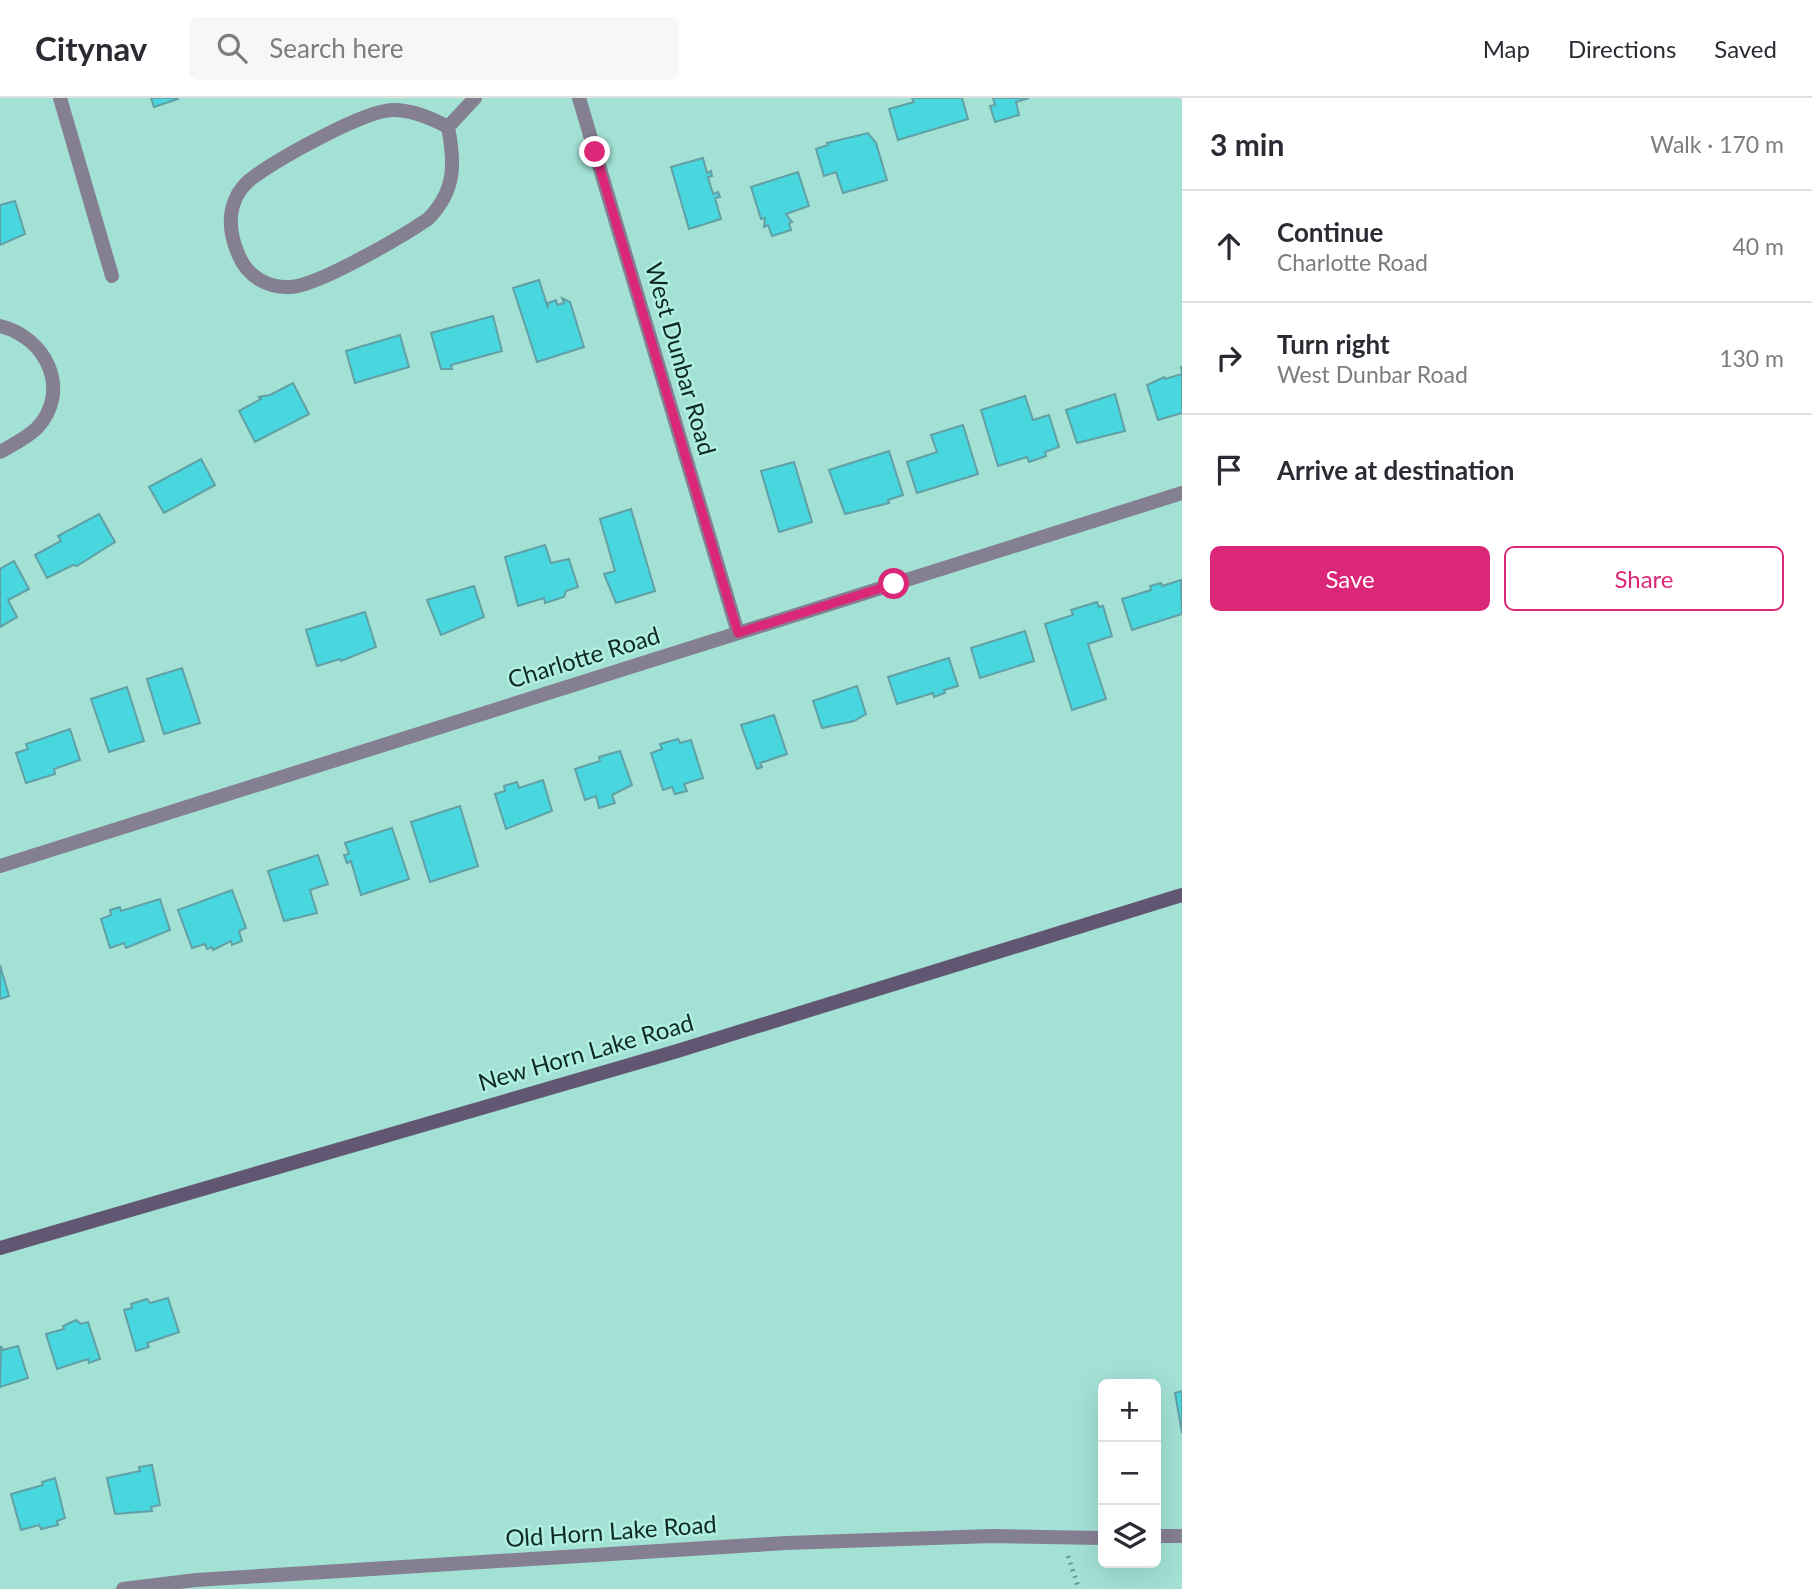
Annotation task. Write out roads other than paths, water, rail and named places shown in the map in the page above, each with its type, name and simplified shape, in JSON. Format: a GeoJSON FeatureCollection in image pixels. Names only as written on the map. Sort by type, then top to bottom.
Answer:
{"type":"FeatureCollection","features":[{"type":"Feature","properties":{"kind":"main road","name":"New Horn Lake Road"},"geometry":{"type":"LineString","coordinates":[[0,1248],[674,1052],[1182,895]]}},
{"type":"Feature","properties":{"kind":"street"},"geometry":{"type":"LineString","coordinates":[[60,98],[112,276]]}},
{"type":"Feature","properties":{"kind":"street"},"geometry":{"type":"LineString","coordinates":[[448,127],[475,98]]}},
{"type":"Feature","properties":{"kind":"street","name":"West Dunbar Road"},"geometry":{"type":"LineString","coordinates":[[579,98],[738,633]]}},
{"type":"Feature","properties":{"kind":"street"},"geometry":{"type":"LineString","coordinates":[[377,112],[415,113],[448,127],[454,166],[450,187],[438,208],[416,226],[313,280],[292,287],[269,285],[253,275],[241,260],[233,240],[230,220],[235,200],[253,177],[377,112]]}},
{"type":"Feature","properties":{"kind":"street"},"geometry":{"type":"LineString","coordinates":[[0,326],[22,334],[41,349],[49,368],[52,392],[50,405],[38,427],[0,452]]}},
{"type":"Feature","properties":{"kind":"street","name":"Charlotte Road"},"geometry":{"type":"LineString","coordinates":[[0,866],[1182,493]]}},
{"type":"Feature","properties":{"kind":"street","name":"Old Horn Lake Road"},"geometry":{"type":"LineString","coordinates":[[123,1589],[196,1580],[786,1543],[992,1536],[1098,1538]]}},
{"type":"Feature","properties":{"kind":"street"},"geometry":{"type":"LineString","coordinates":[[1161,1536],[1182,1536]]}}]}
